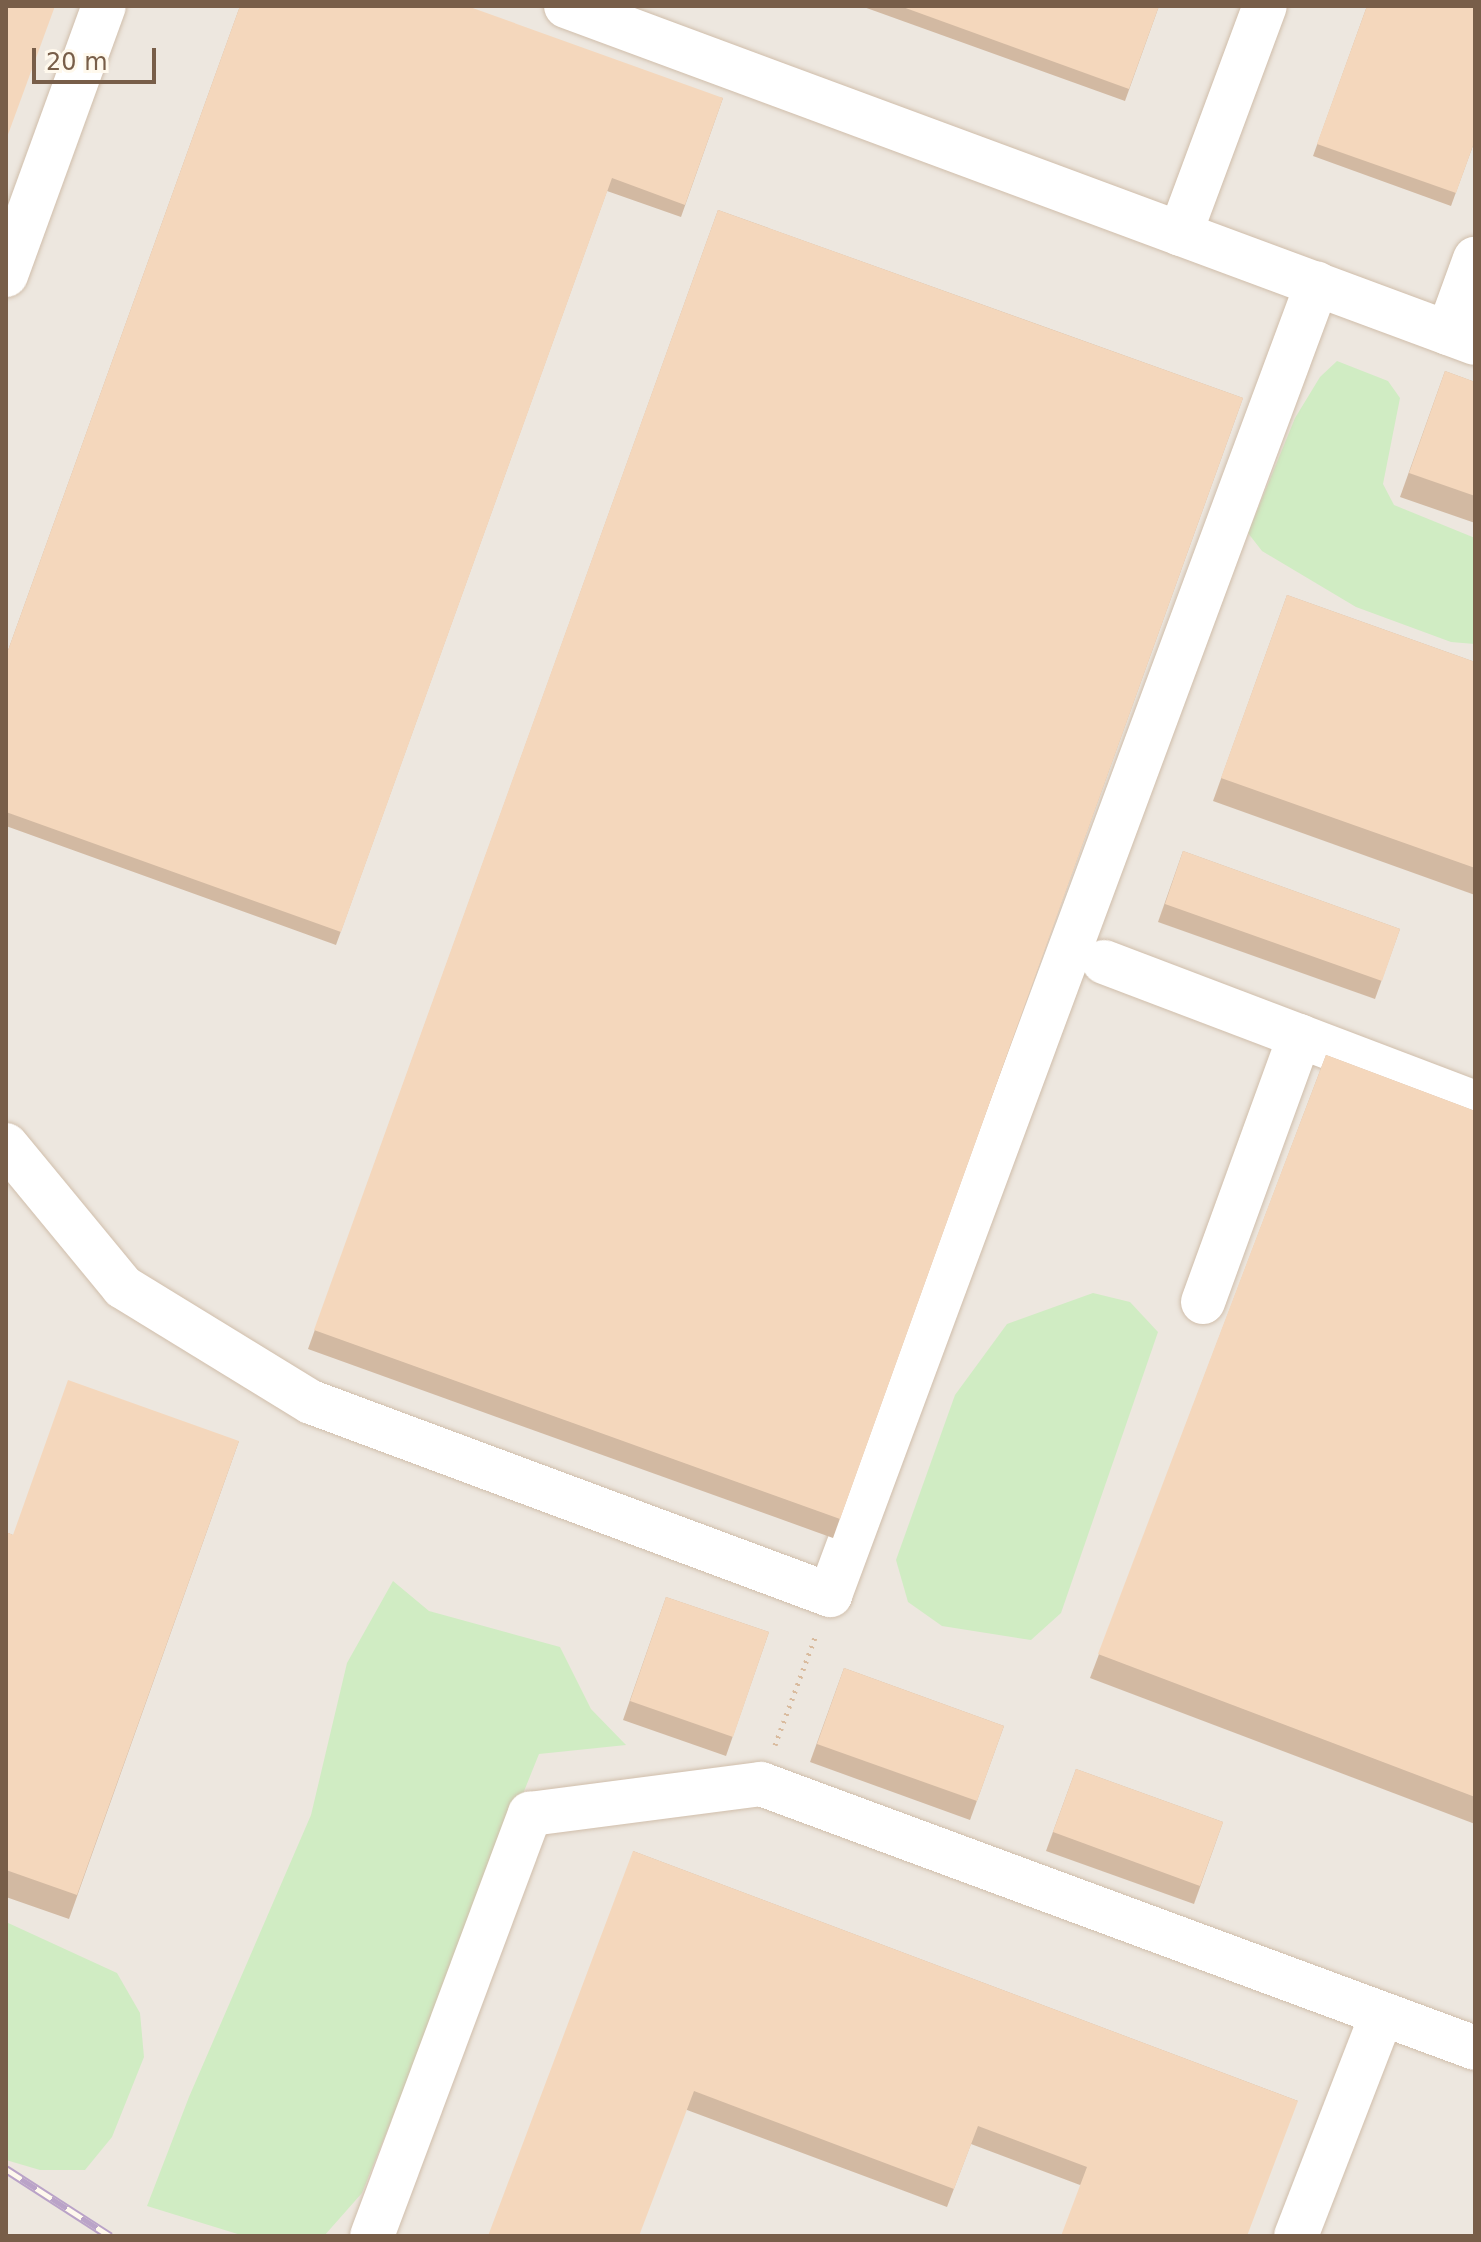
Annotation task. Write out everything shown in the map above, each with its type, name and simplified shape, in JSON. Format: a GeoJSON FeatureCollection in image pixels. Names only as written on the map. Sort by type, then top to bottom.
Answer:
{"type":"FeatureCollection","features":[{"type":"Feature","properties":{"kind":"lane"},"geometry":{"type":"LineString","coordinates":[[6,275],[104,6]]}},
{"type":"Feature","properties":{"kind":"lane"},"geometry":{"type":"LineString","coordinates":[[566,6],[1461,338],[1475,259]]}},
{"type":"Feature","properties":{"kind":"lane"},"geometry":{"type":"LineString","coordinates":[[1180,234],[1265,6]]}},
{"type":"Feature","properties":{"kind":"lane"},"geometry":{"type":"LineString","coordinates":[[6,1145],[123,1287],[311,1402],[830,1595],[1317,284]]}},
{"type":"Feature","properties":{"kind":"lane"},"geometry":{"type":"LineString","coordinates":[[1104,962],[1475,1103]]}},
{"type":"Feature","properties":{"kind":"lane"},"geometry":{"type":"LineString","coordinates":[[1203,1302],[1300,1036]]}},
{"type":"Feature","properties":{"kind":"lane"},"geometry":{"type":"LineString","coordinates":[[372,2236],[530,1814],[761,1784],[1475,2048]]}},
{"type":"Feature","properties":{"kind":"lane"},"geometry":{"type":"LineString","coordinates":[[1296,2236],[1382,2014]]}},
{"type":"Feature","properties":{"kind":"path"},"geometry":{"type":"LineString","coordinates":[[761,1784],[830,1595]]}},
{"type":"Feature","properties":{"kind":"shaded area"},"geometry":{"type":"Polygon","coordinates":[[[6,6],[1475,6],[1475,2236],[6,2236],[6,6]]]}},
{"type":"Feature","properties":{"kind":"green space"},"geometry":{"type":"Polygon","coordinates":[[[1337,361],[1388,381],[1400,398],[1383,484],[1394,505],[1475,538],[1475,644],[1451,642],[1356,607],[1262,551],[1248,533],[1295,418],[1320,377],[1337,361]]]}},
{"type":"Feature","properties":{"kind":"green space"},"geometry":{"type":"Polygon","coordinates":[[[1093,1293],[1130,1302],[1158,1332],[1061,1613],[1031,1640],[942,1626],[908,1602],[896,1560],[955,1395],[1007,1324],[1093,1293]]]}},
{"type":"Feature","properties":{"kind":"green space"},"geometry":{"type":"Polygon","coordinates":[[[393,1581],[429,1611],[560,1647],[591,1709],[626,1745],[539,1754],[362,2193],[324,2236],[244,2236],[147,2206],[189,2097],[311,1815],[347,1663],[393,1581]]]}},
{"type":"Feature","properties":{"kind":"green space"},"geometry":{"type":"Polygon","coordinates":[[[6,1922],[117,1973],[140,2013],[144,2057],[112,2137],[85,2170],[40,2170],[6,2160],[6,1922]]]}},
{"type":"Feature","properties":{"kind":"building"},"geometry":{"type":"Polygon","coordinates":[[[6,6],[55,6],[6,140],[6,6]]]}},
{"type":"Feature","properties":{"kind":"building"},"geometry":{"type":"Polygon","coordinates":[[[240,6],[467,6],[723,98],[685,205],[612,178],[341,932],[6,812],[6,656],[240,6]]]}},
{"type":"Feature","properties":{"kind":"building"},"geometry":{"type":"Polygon","coordinates":[[[900,6],[1159,6],[1129,89],[900,6]]]}},
{"type":"Feature","properties":{"kind":"building"},"geometry":{"type":"Polygon","coordinates":[[[1367,6],[1475,6],[1475,140],[1456,193],[1317,144],[1367,6]]]}},
{"type":"Feature","properties":{"kind":"building"},"geometry":{"type":"Polygon","coordinates":[[[718,210],[1243,398],[840,1519],[314,1330],[718,210]]]}},
{"type":"Feature","properties":{"kind":"building"},"geometry":{"type":"Polygon","coordinates":[[[1445,371],[1475,382],[1475,496],[1409,473],[1445,371]]]}},
{"type":"Feature","properties":{"kind":"building"},"geometry":{"type":"Polygon","coordinates":[[[1287,595],[1475,662],[1475,868],[1221,778],[1287,595]]]}},
{"type":"Feature","properties":{"kind":"building"},"geometry":{"type":"Polygon","coordinates":[[[1183,851],[1400,929],[1382,981],[1165,904],[1183,851]]]}},
{"type":"Feature","properties":{"kind":"building"},"geometry":{"type":"Polygon","coordinates":[[[1326,1055],[1475,1111],[1475,1797],[1098,1654],[1326,1055]]]}},
{"type":"Feature","properties":{"kind":"building"},"geometry":{"type":"Polygon","coordinates":[[[68,1380],[239,1441],[77,1895],[6,1870],[6,1532],[13,1535],[68,1380]]]}},
{"type":"Feature","properties":{"kind":"building"},"geometry":{"type":"Polygon","coordinates":[[[666,1597],[769,1632],[733,1737],[630,1701],[666,1597]]]}},
{"type":"Feature","properties":{"kind":"building"},"geometry":{"type":"Polygon","coordinates":[[[844,1668],[1004,1726],[977,1801],[817,1744],[844,1668]]]}},
{"type":"Feature","properties":{"kind":"building"},"geometry":{"type":"Polygon","coordinates":[[[1076,1769],[1223,1822],[1200,1886],[1053,1832],[1076,1769]]]}},
{"type":"Feature","properties":{"kind":"building"},"geometry":{"type":"Polygon","coordinates":[[[633,1851],[1298,2101],[1247,2236],[1061,2236],[1087,2167],[978,2126],[954,2189],[694,2091],[639,2236],[488,2236],[633,1851]]]}},
{"type":"Feature","properties":{"kind":"railway"},"geometry":{"type":"LineString","coordinates":[[6,2169],[110,2236]]}}]}
